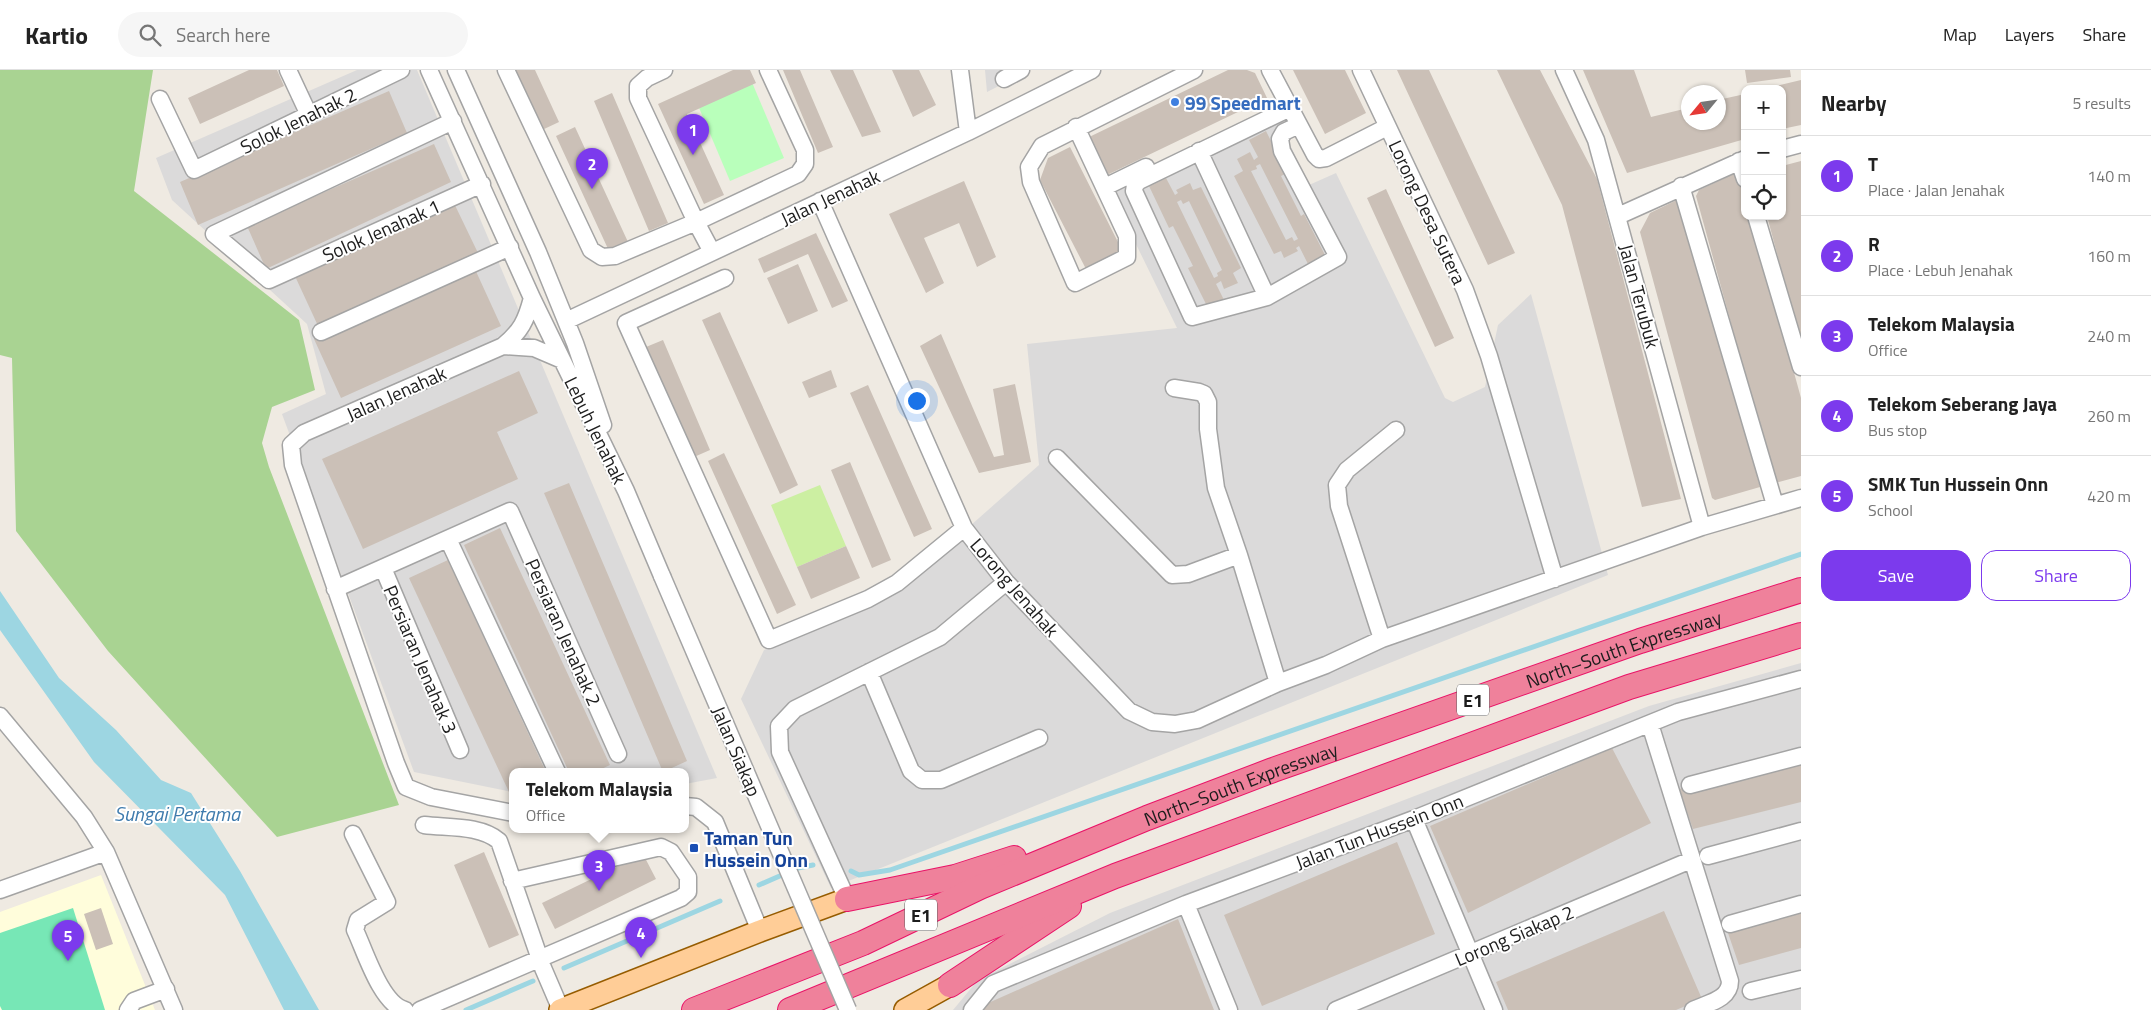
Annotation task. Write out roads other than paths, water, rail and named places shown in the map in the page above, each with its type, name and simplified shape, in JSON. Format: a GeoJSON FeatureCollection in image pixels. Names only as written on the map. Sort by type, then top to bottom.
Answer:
{"type":"FeatureCollection","features":[{"type":"Feature","properties":{"kind":"highway","name":"North–South Expressway"},"geometry":{"type":"LineString","coordinates":[[694,1010],[862,943],[980,887],[1147,818],[1282,767],[1640,641],[1801,590]]}},
{"type":"Feature","properties":{"kind":"highway","name":"North–South Expressway"},"geometry":{"type":"LineString","coordinates":[[790,1010],[1115,876],[1629,687],[1801,635]]}},
{"type":"Feature","properties":{"kind":"highway"},"geometry":{"type":"LineString","coordinates":[[847,899],[955,876],[1147,818]]}},
{"type":"Feature","properties":{"kind":"highway"},"geometry":{"type":"LineString","coordinates":[[950,985],[1115,876]]}},
{"type":"Feature","properties":{"kind":"main road"},"geometry":{"type":"LineString","coordinates":[[560,1010],[760,931],[847,899]]}},
{"type":"Feature","properties":{"kind":"main road"},"geometry":{"type":"LineString","coordinates":[[905,1010],[950,985]]}},
{"type":"Feature","properties":{"kind":"main road"},"geometry":{"type":"LineString","coordinates":[[932,1010],[950,985]]}},
{"type":"Feature","properties":{"kind":"street"},"geometry":{"type":"LineString","coordinates":[[288,70],[309,115]]}},
{"type":"Feature","properties":{"kind":"street","name":"Solok Jenahak 2"},"geometry":{"type":"LineString","coordinates":[[160,99],[194,170],[401,70]]}},
{"type":"Feature","properties":{"kind":"street","name":"Lebuh Jenahak"},"geometry":{"type":"LineString","coordinates":[[429,70],[532,298],[626,491]]}},
{"type":"Feature","properties":{"kind":"street","name":"Lebuh Jenahak"},"geometry":{"type":"LineString","coordinates":[[456,70],[538,252],[566,321],[626,491]]}},
{"type":"Feature","properties":{"kind":"street"},"geometry":{"type":"LineString","coordinates":[[506,70],[590,250],[602,257],[615,256],[696,222],[798,174],[805,164],[805,150],[768,70]]}},
{"type":"Feature","properties":{"kind":"street"},"geometry":{"type":"LineString","coordinates":[[664,70],[647,78],[638,86],[638,98],[712,252]]}},
{"type":"Feature","properties":{"kind":"street"},"geometry":{"type":"LineString","coordinates":[[960,70],[968,132]]}},
{"type":"Feature","properties":{"kind":"street"},"geometry":{"type":"LineString","coordinates":[[1004,79],[1021,70]]}},
{"type":"Feature","properties":{"kind":"street","name":"Jalan Jenahak"},"geometry":{"type":"LineString","coordinates":[[566,321],[968,132],[1092,70]]}},
{"type":"Feature","properties":{"kind":"street"},"geometry":{"type":"LineString","coordinates":[[1076,127],[1127,236],[1127,257],[1075,283],[1031,182],[1030,167],[1042,146],[1076,127],[1194,70]]}},
{"type":"Feature","properties":{"kind":"street"},"geometry":{"type":"LineString","coordinates":[[1270,70],[1315,155],[1319,159],[1326,158],[1387,127]]}},
{"type":"Feature","properties":{"kind":"street","name":"Lorong Desa Sutera"},"geometry":{"type":"LineString","coordinates":[[1361,70],[1465,290],[1489,356],[1555,579]]}},
{"type":"Feature","properties":{"kind":"street","name":"Jalan Terubuk"},"geometry":{"type":"LineString","coordinates":[[1564,70],[1596,140],[1702,527]]}},
{"type":"Feature","properties":{"kind":"street"},"geometry":{"type":"LineString","coordinates":[[1105,187],[1288,104]]}},
{"type":"Feature","properties":{"kind":"street"},"geometry":{"type":"LineString","coordinates":[[1288,104],[1139,181],[1135,185],[1134,191],[1192,317],[1267,297],[1338,257],[1282,151],[1280,139],[1284,132],[1299,125]]}},
{"type":"Feature","properties":{"kind":"street","name":"Solok Jenahak 1"},"geometry":{"type":"LineString","coordinates":[[453,121],[214,234],[269,280],[482,184]]}},
{"type":"Feature","properties":{"kind":"street"},"geometry":{"type":"LineString","coordinates":[[1786,148],[1800,146]]}},
{"type":"Feature","properties":{"kind":"street"},"geometry":{"type":"LineString","coordinates":[[1199,151],[1267,297]]}},
{"type":"Feature","properties":{"kind":"street"},"geometry":{"type":"LineString","coordinates":[[1618,216],[1741,160]]}},
{"type":"Feature","properties":{"kind":"street"},"geometry":{"type":"LineString","coordinates":[[1681,186],[1775,505]]}},
{"type":"Feature","properties":{"kind":"street","name":"Lorong Jenahak"},"geometry":{"type":"LineString","coordinates":[[820,201],[964,528],[1006,582],[1129,711],[1152,722],[1175,724],[1197,720],[1278,683]]}},
{"type":"Feature","properties":{"kind":"street"},"geometry":{"type":"LineString","coordinates":[[1757,220],[1801,368]]}},
{"type":"Feature","properties":{"kind":"street"},"geometry":{"type":"LineString","coordinates":[[321,332],[510,247]]}},
{"type":"Feature","properties":{"kind":"street"},"geometry":{"type":"LineString","coordinates":[[725,278],[626,323],[769,640],[868,599],[896,583],[964,528]]}},
{"type":"Feature","properties":{"kind":"street","name":"Jalan Jenahak"},"geometry":{"type":"LineString","coordinates":[[335,589],[293,465],[291,445],[304,433],[503,346],[518,333],[527,317],[532,298]]}},
{"type":"Feature","properties":{"kind":"street","name":"Jalan Jenahak"},"geometry":{"type":"LineString","coordinates":[[503,346],[534,348],[562,360]]}},
{"type":"Feature","properties":{"kind":"street"},"geometry":{"type":"LineString","coordinates":[[1174,388],[1204,394],[1208,402],[1208,429],[1216,488],[1239,555],[1278,683],[1326,665],[1382,640],[1702,527],[1801,498]]}},
{"type":"Feature","properties":{"kind":"street"},"geometry":{"type":"LineString","coordinates":[[1382,640],[1339,506],[1337,485],[1347,470],[1396,430]]}},
{"type":"Feature","properties":{"kind":"street"},"geometry":{"type":"LineString","coordinates":[[1057,458],[1172,575],[1188,574],[1239,555]]}},
{"type":"Feature","properties":{"kind":"street","name":"Jalan Siakap"},"geometry":{"type":"LineString","coordinates":[[626,491],[848,1010]]}},
{"type":"Feature","properties":{"kind":"street","name":"Persiaran Jenahak 2"},"geometry":{"type":"LineString","coordinates":[[448,539],[510,511],[618,754]]}},
{"type":"Feature","properties":{"kind":"street"},"geometry":{"type":"LineString","coordinates":[[509,812],[431,797],[406,787],[335,589],[448,539],[555,768]]}},
{"type":"Feature","properties":{"kind":"street","name":"Persiaran Jenahak 3"},"geometry":{"type":"LineString","coordinates":[[382,568],[460,750]]}},
{"type":"Feature","properties":{"kind":"street"},"geometry":{"type":"LineString","coordinates":[[847,899],[780,752],[779,726],[796,708],[940,637],[1006,582]]}},
{"type":"Feature","properties":{"kind":"street"},"geometry":{"type":"LineString","coordinates":[[869,672],[911,771],[922,780],[941,780],[1039,738]]}},
{"type":"Feature","properties":{"kind":"street","name":"Jalan Tun Hussein Onn"},"geometry":{"type":"LineString","coordinates":[[972,1010],[993,984],[1186,904],[1414,820],[1678,712],[1801,679]]}},
{"type":"Feature","properties":{"kind":"street"},"geometry":{"type":"LineString","coordinates":[[0,716],[84,817],[106,852],[174,1010]]}},
{"type":"Feature","properties":{"kind":"street"},"geometry":{"type":"LineString","coordinates":[[1650,724],[1730,981],[1730,989],[1726,995],[1692,1010]]}},
{"type":"Feature","properties":{"kind":"street"},"geometry":{"type":"LineString","coordinates":[[1690,785],[1801,756]]}},
{"type":"Feature","properties":{"kind":"street"},"geometry":{"type":"LineString","coordinates":[[689,806],[696,807],[715,822],[760,931]]}},
{"type":"Feature","properties":{"kind":"street"},"geometry":{"type":"LineString","coordinates":[[1414,820],[1494,1010]]}},
{"type":"Feature","properties":{"kind":"street"},"geometry":{"type":"LineString","coordinates":[[424,825],[466,829],[491,834],[499,841],[560,1010]]}},
{"type":"Feature","properties":{"kind":"street"},"geometry":{"type":"LineString","coordinates":[[1708,856],[1801,832]]}},
{"type":"Feature","properties":{"kind":"street"},"geometry":{"type":"LineString","coordinates":[[353,834],[387,902],[358,920],[355,930],[386,997],[400,1009],[405,1010]]}},
{"type":"Feature","properties":{"kind":"street"},"geometry":{"type":"LineString","coordinates":[[420,1010],[681,898],[688,892],[688,876],[671,852],[661,847],[512,881]]}},
{"type":"Feature","properties":{"kind":"street"},"geometry":{"type":"LineString","coordinates":[[0,890],[106,852]]}},
{"type":"Feature","properties":{"kind":"street","name":"Lorong Siakap 2"},"geometry":{"type":"LineString","coordinates":[[1336,1010],[1691,860]]}},
{"type":"Feature","properties":{"kind":"street"},"geometry":{"type":"LineString","coordinates":[[1186,904],[1229,1010]]}},
{"type":"Feature","properties":{"kind":"street"},"geometry":{"type":"LineString","coordinates":[[1730,924],[1801,904]]}},
{"type":"Feature","properties":{"kind":"street"},"geometry":{"type":"LineString","coordinates":[[1751,991],[1801,979]]}},
{"type":"Feature","properties":{"kind":"street"},"geometry":{"type":"LineString","coordinates":[[128,1010],[134,1001],[166,989]]}},
{"type":"Feature","properties":{"kind":"water","name":"Sungai Pertama"},"geometry":{"type":"Polygon","coordinates":[[[0,591],[59,678],[116,730],[161,780],[191,793],[240,871],[319,1010],[284,1010],[225,895],[94,762],[0,630],[0,591]]]}},
{"type":"Feature","properties":{"kind":"waterway"},"geometry":{"type":"LineString","coordinates":[[851,871],[859,875],[890,870],[1801,554]]}},
{"type":"Feature","properties":{"kind":"waterway"},"geometry":{"type":"LineString","coordinates":[[759,885],[798,868],[813,865]]}},
{"type":"Feature","properties":{"kind":"waterway"},"geometry":{"type":"LineString","coordinates":[[564,968],[720,901]]}},
{"type":"Feature","properties":{"kind":"waterway"},"geometry":{"type":"LineString","coordinates":[[466,1010],[533,981]]}},
{"type":"Feature","properties":{"kind":"place","name":"99 Speedmart"},"geometry":{"type":"Point","coordinates":[1175,102]}},
{"type":"Feature","properties":{"kind":"place","name":"T"},"geometry":{"type":"Point","coordinates":[693,155]}},
{"type":"Feature","properties":{"kind":"place","name":"R"},"geometry":{"type":"Point","coordinates":[592,189]}},
{"type":"Feature","properties":{"kind":"place","name":"Taman Tun Hussein Onn"},"geometry":{"type":"Point","coordinates":[694,848]}},
{"type":"Feature","properties":{"kind":"place","name":"Telekom Malaysia"},"geometry":{"type":"Point","coordinates":[599,891]}},
{"type":"Feature","properties":{"kind":"place","name":"Telekom Seberang Jaya"},"geometry":{"type":"Point","coordinates":[641,958]}},
{"type":"Feature","properties":{"kind":"place","name":"SMK Tun Hussein Onn"},"geometry":{"type":"Point","coordinates":[68,961]}}]}
